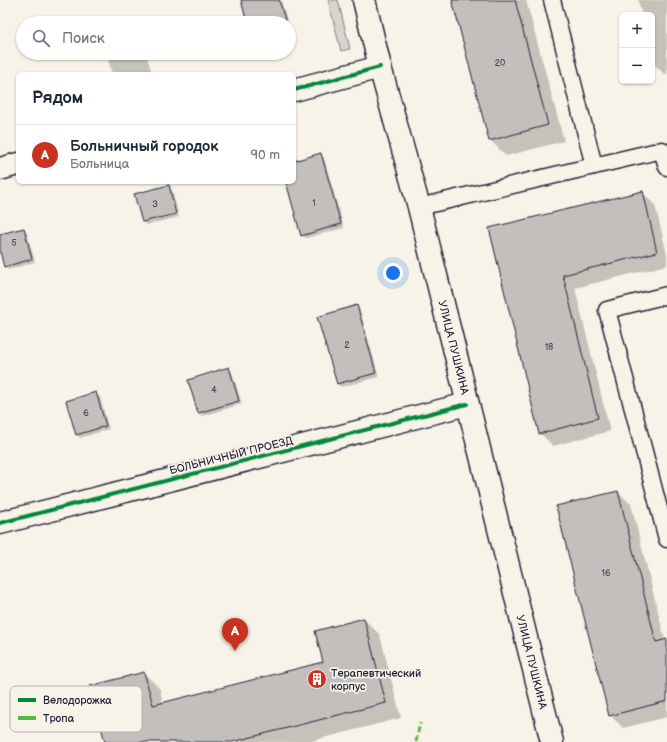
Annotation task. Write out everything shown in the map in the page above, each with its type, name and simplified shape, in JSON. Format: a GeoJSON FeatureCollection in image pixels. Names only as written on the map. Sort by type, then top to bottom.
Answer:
{"type":"FeatureCollection","features":[{"type":"Feature","properties":{"kind":"main road","name":"УЛИЦА ПУШКИНА"},"geometry":{"type":"LineString","coordinates":[[364,0],[380,67],[419,207],[552,742]]}},
{"type":"Feature","properties":{"kind":"main road"},"geometry":{"type":"LineString","coordinates":[[296,89],[380,67]]}},
{"type":"Feature","properties":{"kind":"main road"},"geometry":{"type":"LineString","coordinates":[[0,169],[16,165]]}},
{"type":"Feature","properties":{"kind":"main road","name":"БОЛЬНИЧНЫЙ ПРОЕЗД"},"geometry":{"type":"LineString","coordinates":[[0,523],[467,404]]}},
{"type":"Feature","properties":{"kind":"lane"},"geometry":{"type":"LineString","coordinates":[[552,0],[594,166]]}},
{"type":"Feature","properties":{"kind":"lane"},"geometry":{"type":"LineString","coordinates":[[419,207],[665,149],[667,167]]}},
{"type":"Feature","properties":{"kind":"lane"},"geometry":{"type":"LineString","coordinates":[[667,295],[608,310],[667,538]]}},
{"type":"Feature","properties":{"kind":"shaded area"},"geometry":{"type":"Polygon","coordinates":[[[328,0],[338,0],[350,49],[341,51],[328,0]]]}},
{"type":"Feature","properties":{"kind":"building"},"geometry":{"type":"Polygon","coordinates":[[[241,0],[279,0],[284,16],[245,16],[241,0]]]}},
{"type":"Feature","properties":{"kind":"building"},"geometry":{"type":"Polygon","coordinates":[[[452,0],[515,0],[548,125],[489,141],[452,0]]]}},
{"type":"Feature","properties":{"kind":"building"},"geometry":{"type":"Polygon","coordinates":[[[321,153],[341,224],[301,236],[287,184],[296,184],[296,160],[321,153]]]}},
{"type":"Feature","properties":{"kind":"building"},"geometry":{"type":"Polygon","coordinates":[[[169,185],[176,214],[142,222],[134,194],[169,185]]]}},
{"type":"Feature","properties":{"kind":"building"},"geometry":{"type":"Polygon","coordinates":[[[643,191],[657,252],[563,275],[598,418],[539,434],[489,228],[643,191]]]}},
{"type":"Feature","properties":{"kind":"building"},"geometry":{"type":"Polygon","coordinates":[[[24,228],[32,259],[4,267],[0,251],[0,234],[24,228]]]}},
{"type":"Feature","properties":{"kind":"building"},"geometry":{"type":"Polygon","coordinates":[[[357,305],[376,373],[337,384],[317,317],[357,305]]]}},
{"type":"Feature","properties":{"kind":"building"},"geometry":{"type":"Polygon","coordinates":[[[229,367],[239,401],[198,413],[188,380],[229,367]]]}},
{"type":"Feature","properties":{"kind":"building"},"geometry":{"type":"Polygon","coordinates":[[[96,392],[106,426],[76,435],[66,401],[96,392]]]}},
{"type":"Feature","properties":{"kind":"building"},"geometry":{"type":"Polygon","coordinates":[[[618,491],[656,642],[667,639],[667,701],[609,716],[556,506],[618,491]]]}},
{"type":"Feature","properties":{"kind":"building","name":"Терапевтический корпус"},"geometry":{"type":"Polygon","coordinates":[[[364,618],[386,703],[232,742],[105,742],[102,732],[142,732],[142,686],[90,686],[144,672],[153,705],[323,662],[315,631],[364,618]]]}},
{"type":"Feature","properties":{"kind":"marked path"},"geometry":{"type":"LineString","coordinates":[[416,742],[420,723]]}},
{"type":"Feature","properties":{"kind":"cycle path"},"geometry":{"type":"LineString","coordinates":[[296,89],[380,67]]}},
{"type":"Feature","properties":{"kind":"cycle path"},"geometry":{"type":"LineString","coordinates":[[0,523],[467,404]]}},
{"type":"Feature","properties":{"kind":"place","name":"Больничный городок"},"geometry":{"type":"Point","coordinates":[235,651]}},
{"type":"Feature","properties":{"kind":"place","name":"Терапевтический корпус"},"geometry":{"type":"Point","coordinates":[317,679]}}]}
